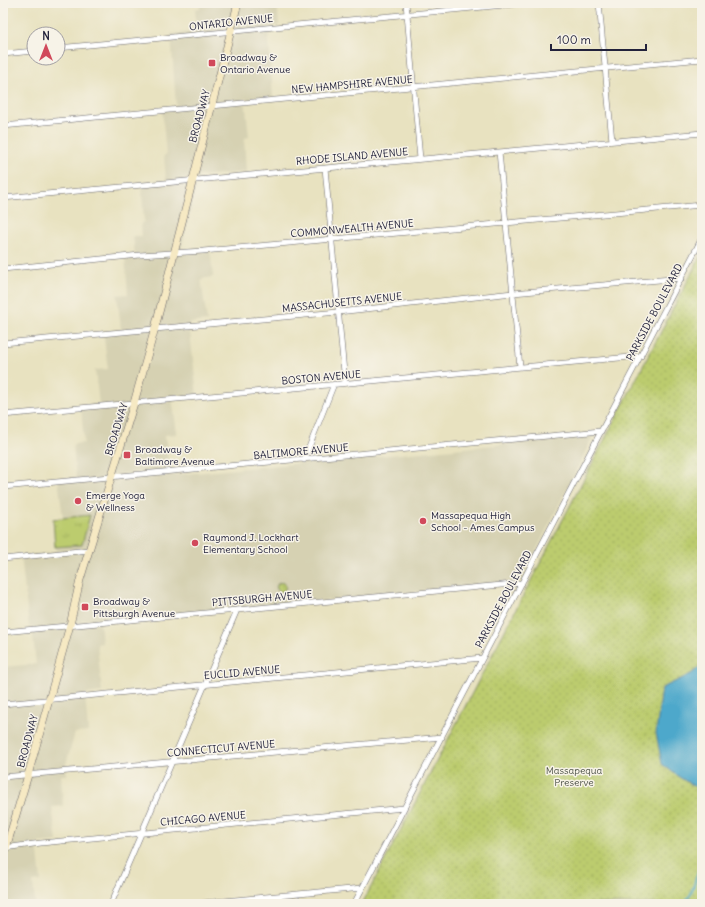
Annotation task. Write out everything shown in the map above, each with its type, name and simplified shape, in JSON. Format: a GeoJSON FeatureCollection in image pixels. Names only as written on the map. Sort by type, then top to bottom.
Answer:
{"type":"FeatureCollection","features":[{"type":"Feature","properties":{"kind":"main road","name":"BROADWAY"},"geometry":{"type":"LineString","coordinates":[[3,858],[4,848],[28,775],[48,699],[70,625],[80,580],[134,403],[155,328],[238,3]]}},
{"type":"Feature","properties":{"kind":"street"},"geometry":{"type":"LineString","coordinates":[[406,3],[420,159]]}},
{"type":"Feature","properties":{"kind":"street","name":"ONTARIO AVENUE"},"geometry":{"type":"LineString","coordinates":[[66,47],[525,3]]}},
{"type":"Feature","properties":{"kind":"street"},"geometry":{"type":"LineString","coordinates":[[599,3],[612,142]]}},
{"type":"Feature","properties":{"kind":"street"},"geometry":{"type":"LineString","coordinates":[[3,54],[26,51]]}},
{"type":"Feature","properties":{"kind":"street","name":"NEW HAMPSHIRE AVENUE"},"geometry":{"type":"LineString","coordinates":[[3,126],[702,59]]}},
{"type":"Feature","properties":{"kind":"street","name":"RHODE ISLAND AVENUE"},"geometry":{"type":"LineString","coordinates":[[3,198],[702,133]]}},
{"type":"Feature","properties":{"kind":"street"},"geometry":{"type":"LineString","coordinates":[[500,152],[520,367]]}},
{"type":"Feature","properties":{"kind":"street"},"geometry":{"type":"LineString","coordinates":[[325,168],[345,383]]}},
{"type":"Feature","properties":{"kind":"street","name":"COMMONWEALTH AVENUE"},"geometry":{"type":"LineString","coordinates":[[3,269],[702,205]]}},
{"type":"Feature","properties":{"kind":"street","name":"PARKSIDE BOULEVARD"},"geometry":{"type":"LineString","coordinates":[[354,904],[702,238]]}},
{"type":"Feature","properties":{"kind":"street","name":"MASSACHUSETTS AVENUE"},"geometry":{"type":"LineString","coordinates":[[3,343],[682,278]]}},
{"type":"Feature","properties":{"kind":"street","name":"BOSTON AVENUE"},"geometry":{"type":"LineString","coordinates":[[3,415],[641,356]]}},
{"type":"Feature","properties":{"kind":"street"},"geometry":{"type":"LineString","coordinates":[[304,460],[334,384]]}},
{"type":"Feature","properties":{"kind":"street","name":"BALTIMORE AVENUE"},"geometry":{"type":"LineString","coordinates":[[3,487],[601,431]]}},
{"type":"Feature","properties":{"kind":"street"},"geometry":{"type":"LineString","coordinates":[[3,559],[89,550]]}},
{"type":"Feature","properties":{"kind":"street","name":"PITTSBURGH AVENUE"},"geometry":{"type":"LineString","coordinates":[[3,632],[522,583]]}},
{"type":"Feature","properties":{"kind":"street"},"geometry":{"type":"LineString","coordinates":[[111,904],[237,610]]}},
{"type":"Feature","properties":{"kind":"street","name":"EUCLID AVENUE"},"geometry":{"type":"LineString","coordinates":[[3,704],[482,658]]}},
{"type":"Feature","properties":{"kind":"street","name":"CONNECTICUT AVENUE"},"geometry":{"type":"LineString","coordinates":[[3,777],[442,737]]}},
{"type":"Feature","properties":{"kind":"street","name":"CHICAGO AVENUE"},"geometry":{"type":"LineString","coordinates":[[4,848],[404,808]]}},
{"type":"Feature","properties":{"kind":"street"},"geometry":{"type":"LineString","coordinates":[[192,904],[362,888]]}},
{"type":"Feature","properties":{"kind":"shaded area"},"geometry":{"type":"Polygon","coordinates":[[[199,3],[277,3],[279,25],[268,26],[273,97],[245,99],[249,137],[244,138],[246,172],[199,176],[181,250],[210,248],[211,257],[213,277],[201,279],[207,321],[189,323],[197,396],[172,397],[177,434],[165,435],[169,470],[120,474],[87,602],[119,480],[593,436],[521,581],[262,606],[82,620],[81,622],[100,621],[102,643],[97,644],[102,692],[85,694],[88,732],[75,733],[66,764],[67,775],[61,775],[63,806],[52,807],[57,841],[37,843],[41,881],[33,882],[35,904],[3,904],[3,780],[26,778],[3,779],[3,667],[36,664],[32,627],[29,627],[21,555],[56,552],[53,519],[63,518],[58,479],[76,477],[73,444],[84,443],[81,405],[99,404],[95,370],[108,369],[103,331],[121,329],[117,295],[128,294],[125,257],[135,256],[133,236],[142,236],[141,223],[144,222],[141,182],[166,180],[164,155],[166,155],[162,108],[176,107],[171,34],[197,32],[195,9],[200,8],[199,3]]]}},
{"type":"Feature","properties":{"kind":"green space","name":"Massapequa Preserve"},"geometry":{"type":"Polygon","coordinates":[[[702,253],[702,904],[362,904],[702,253]]]}},
{"type":"Feature","properties":{"kind":"green space"},"geometry":{"type":"Polygon","coordinates":[[[90,515],[82,545],[55,547],[53,519],[90,515]]]}},
{"type":"Feature","properties":{"kind":"green space"},"geometry":{"type":"Polygon","coordinates":[[[281,582],[286,587],[281,592],[276,587],[281,582]]]}},
{"type":"Feature","properties":{"kind":"water"},"geometry":{"type":"Polygon","coordinates":[[[702,665],[702,791],[679,777],[662,764],[656,733],[662,688],[691,674],[702,665]]]}},
{"type":"Feature","properties":{"kind":"waterway"},"geometry":{"type":"LineString","coordinates":[[683,904],[691,894],[702,860]]}},
{"type":"Feature","properties":{"kind":"place","name":"Broadway & Ontario Avenue"},"geometry":{"type":"Point","coordinates":[212,63]}},
{"type":"Feature","properties":{"kind":"place","name":"Broadway & Baltimore Avenue"},"geometry":{"type":"Point","coordinates":[127,455]}},
{"type":"Feature","properties":{"kind":"place","name":"Emerge Yoga & Wellness"},"geometry":{"type":"Point","coordinates":[78,501]}},
{"type":"Feature","properties":{"kind":"place","name":"Massapequa High School - Ames Campus"},"geometry":{"type":"Point","coordinates":[423,521]}},
{"type":"Feature","properties":{"kind":"place","name":"Raymond J. Lockhart Elementary School"},"geometry":{"type":"Point","coordinates":[195,543]}},
{"type":"Feature","properties":{"kind":"place","name":"Broadway & Pittsburgh Avenue"},"geometry":{"type":"Point","coordinates":[85,607]}}]}
